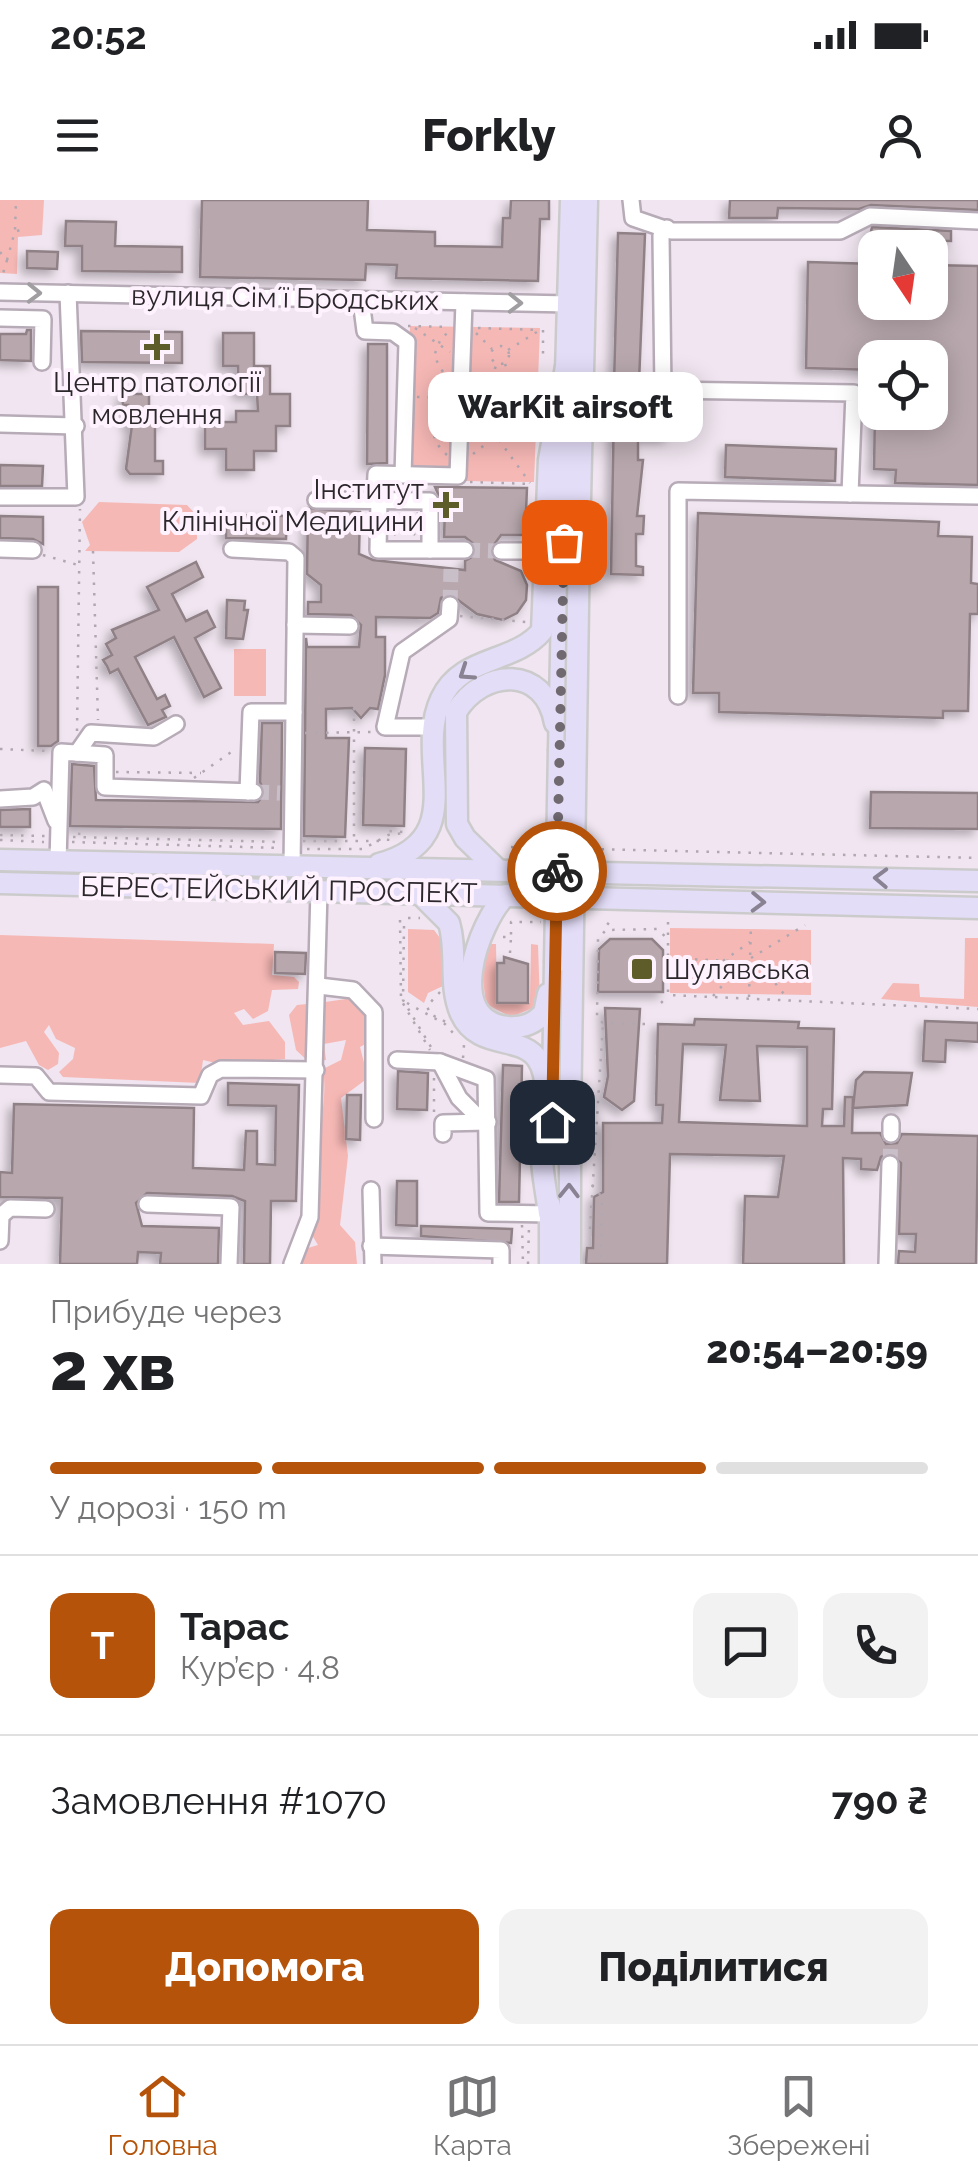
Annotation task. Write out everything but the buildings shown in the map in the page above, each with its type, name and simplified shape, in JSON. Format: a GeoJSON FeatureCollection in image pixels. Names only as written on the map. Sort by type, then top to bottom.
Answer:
{"type":"FeatureCollection","features":[{"type":"Feature","properties":{"kind":"main road"},"geometry":{"type":"LineString","coordinates":[[534,1216],[561,1120],[563,545],[549,460],[566,360],[571,200]]}},
{"type":"Feature","properties":{"kind":"main road"},"geometry":{"type":"LineString","coordinates":[[570,1264],[555,963],[563,545],[588,200]]}},
{"type":"Feature","properties":{"kind":"main road"},"geometry":{"type":"LineString","coordinates":[[498,870],[464,838],[457,824],[442,696],[466,669],[523,646],[542,631],[563,545]]}},
{"type":"Feature","properties":{"kind":"main road"},"geometry":{"type":"LineString","coordinates":[[365,868],[412,851],[431,826],[444,726],[476,690],[508,677],[524,678],[548,699],[559,750]]}},
{"type":"Feature","properties":{"kind":"main road","name":"БЕРЕСТЕЙСЬКИЙ ПРОСПЕКТ"},"geometry":{"type":"LineString","coordinates":[[0,860],[59,842],[292,852],[365,868],[978,881]]}},
{"type":"Feature","properties":{"kind":"main road","name":"БЕРЕСТЕЙСЬКИЙ ПРОСПЕКТ"},"geometry":{"type":"LineString","coordinates":[[0,882],[978,908]]}},
{"type":"Feature","properties":{"kind":"main road"},"geometry":{"type":"LineString","coordinates":[[420,894],[449,923],[453,988],[468,1026],[480,1036],[530,1051],[538,1060],[543,1076],[542,1160],[534,1216],[550,1264]]}},
{"type":"Feature","properties":{"kind":"main road"},"geometry":{"type":"LineString","coordinates":[[506,895],[484,926],[471,992],[488,1020],[526,1026],[544,1013],[555,963]]}},
{"type":"Feature","properties":{"kind":"street"},"geometry":{"type":"LineString","coordinates":[[631,200],[633,218],[667,228],[840,231],[870,216],[978,221]]}},
{"type":"Feature","properties":{"kind":"street"},"geometry":{"type":"LineString","coordinates":[[667,228],[661,236],[662,390],[854,393],[850,494]]}},
{"type":"Feature","properties":{"kind":"street","name":"вулиця Сімʼї Бродських"},"geometry":{"type":"LineString","coordinates":[[0,292],[569,304]]}},
{"type":"Feature","properties":{"kind":"street"},"geometry":{"type":"LineString","coordinates":[[0,496],[76,498],[68,294]]}},
{"type":"Feature","properties":{"kind":"street"},"geometry":{"type":"LineString","coordinates":[[361,300],[365,331],[392,332],[406,342],[402,475]]}},
{"type":"Feature","properties":{"kind":"street"},"geometry":{"type":"LineString","coordinates":[[451,569],[458,550],[378,550],[376,474],[458,476],[464,458],[464,302]]}},
{"type":"Feature","properties":{"kind":"street"},"geometry":{"type":"LineString","coordinates":[[0,318],[43,319],[46,360],[69,348]]}},
{"type":"Feature","properties":{"kind":"street"},"geometry":{"type":"LineString","coordinates":[[0,424],[76,426]]}},
{"type":"Feature","properties":{"kind":"street"},"geometry":{"type":"LineString","coordinates":[[678,696],[678,491],[978,496]]}},
{"type":"Feature","properties":{"kind":"street"},"geometry":{"type":"LineString","coordinates":[[316,500],[377,498],[430,502],[430,550]]}},
{"type":"Feature","properties":{"kind":"street"},"geometry":{"type":"LineString","coordinates":[[500,551],[563,545]]}},
{"type":"Feature","properties":{"kind":"street"},"geometry":{"type":"LineString","coordinates":[[0,549],[34,550]]}},
{"type":"Feature","properties":{"kind":"street"},"geometry":{"type":"LineString","coordinates":[[232,549],[289,552],[296,558],[294,712],[286,794],[292,852]]}},
{"type":"Feature","properties":{"kind":"street"},"geometry":{"type":"LineString","coordinates":[[444,726],[385,727],[402,652],[450,612]]}},
{"type":"Feature","properties":{"kind":"street"},"geometry":{"type":"LineString","coordinates":[[294,625],[350,626]]}},
{"type":"Feature","properties":{"kind":"street"},"geometry":{"type":"LineString","coordinates":[[69,752],[105,754],[105,787],[251,792],[251,712],[294,712]]}},
{"type":"Feature","properties":{"kind":"street"},"geometry":{"type":"LineString","coordinates":[[59,842],[69,752],[91,733],[154,737],[176,724]]}},
{"type":"Feature","properties":{"kind":"street"},"geometry":{"type":"LineString","coordinates":[[0,799],[33,797],[44,790],[59,842]]}},
{"type":"Feature","properties":{"kind":"street"},"geometry":{"type":"LineString","coordinates":[[292,1264],[310,1217],[319,892]]}},
{"type":"Feature","properties":{"kind":"street"},"geometry":{"type":"LineString","coordinates":[[319,986],[352,990],[374,1012],[374,1118]]}},
{"type":"Feature","properties":{"kind":"street"},"geometry":{"type":"LineString","coordinates":[[397,1060],[437,1062],[486,1079],[488,1214],[534,1216]]}},
{"type":"Feature","properties":{"kind":"street"},"geometry":{"type":"LineString","coordinates":[[437,1062],[459,1098],[485,1122]]}},
{"type":"Feature","properties":{"kind":"street"},"geometry":{"type":"LineString","coordinates":[[0,1075],[36,1076],[49,1092],[201,1096],[210,1075],[221,1069],[316,1070]]}},
{"type":"Feature","properties":{"kind":"street"},"geometry":{"type":"LineString","coordinates":[[443,1128],[485,1122]]}},
{"type":"Feature","properties":{"kind":"street"},"geometry":{"type":"LineString","coordinates":[[887,1264],[890,1164]]}},
{"type":"Feature","properties":{"kind":"street"},"geometry":{"type":"LineString","coordinates":[[371,1190],[374,1264]]}},
{"type":"Feature","properties":{"kind":"street"},"geometry":{"type":"LineString","coordinates":[[147,1204],[231,1207],[229,1264]]}},
{"type":"Feature","properties":{"kind":"street"},"geometry":{"type":"LineString","coordinates":[[0,1240],[1,1216],[10,1208],[46,1208]]}},
{"type":"Feature","properties":{"kind":"street"},"geometry":{"type":"LineString","coordinates":[[372,1246],[501,1250],[501,1264]]}},
{"type":"Feature","properties":{"kind":"path"},"geometry":{"type":"LineString","coordinates":[[2,273],[15,231],[16,200]]}},
{"type":"Feature","properties":{"kind":"path"},"geometry":{"type":"LineString","coordinates":[[15,231],[28,228]]}},
{"type":"Feature","properties":{"kind":"path"},"geometry":{"type":"LineString","coordinates":[[0,252],[7,260]]}},
{"type":"Feature","properties":{"kind":"path"},"geometry":{"type":"LineString","coordinates":[[399,326],[458,327],[438,343]]}},
{"type":"Feature","properties":{"kind":"path"},"geometry":{"type":"LineString","coordinates":[[412,326],[457,357]]}},
{"type":"Feature","properties":{"kind":"path"},"geometry":{"type":"LineString","coordinates":[[470,344],[471,328]]}},
{"type":"Feature","properties":{"kind":"path"},"geometry":{"type":"LineString","coordinates":[[471,328],[541,330],[507,350],[493,350],[471,328]]}},
{"type":"Feature","properties":{"kind":"path"},"geometry":{"type":"LineString","coordinates":[[543,330],[543,360]]}},
{"type":"Feature","properties":{"kind":"path"},"geometry":{"type":"LineString","coordinates":[[438,343],[438,369],[456,385]]}},
{"type":"Feature","properties":{"kind":"path"},"geometry":{"type":"LineString","coordinates":[[493,350],[492,358],[497,364]]}},
{"type":"Feature","properties":{"kind":"path"},"geometry":{"type":"LineString","coordinates":[[507,350],[504,363],[520,399]]}},
{"type":"Feature","properties":{"kind":"path"},"geometry":{"type":"LineString","coordinates":[[438,369],[447,363]]}},
{"type":"Feature","properties":{"kind":"path"},"geometry":{"type":"LineString","coordinates":[[497,364],[504,363]]}},
{"type":"Feature","properties":{"kind":"path"},"geometry":{"type":"LineString","coordinates":[[492,424],[488,394],[497,364]]}},
{"type":"Feature","properties":{"kind":"path"},"geometry":{"type":"LineString","coordinates":[[488,394],[498,382],[513,384]]}},
{"type":"Feature","properties":{"kind":"path"},"geometry":{"type":"LineString","coordinates":[[488,394],[469,393],[469,400],[488,401],[502,413],[512,411],[520,399]]}},
{"type":"Feature","properties":{"kind":"path"},"geometry":{"type":"LineString","coordinates":[[520,399],[543,400]]}},
{"type":"Feature","properties":{"kind":"path"},"geometry":{"type":"LineString","coordinates":[[468,439],[464,458],[468,482],[530,484],[499,440],[502,427],[528,399]]}},
{"type":"Feature","properties":{"kind":"path"},"geometry":{"type":"LineString","coordinates":[[456,402],[439,412],[432,430],[439,448],[464,458]]}},
{"type":"Feature","properties":{"kind":"path"},"geometry":{"type":"LineString","coordinates":[[492,424],[486,430],[492,440]]}},
{"type":"Feature","properties":{"kind":"path"},"geometry":{"type":"LineString","coordinates":[[492,424],[502,427]]}},
{"type":"Feature","properties":{"kind":"path"},"geometry":{"type":"LineString","coordinates":[[464,458],[492,440],[499,440]]}},
{"type":"Feature","properties":{"kind":"path"},"geometry":{"type":"LineString","coordinates":[[377,498],[430,550]]}},
{"type":"Feature","properties":{"kind":"path"},"geometry":{"type":"LineString","coordinates":[[378,550],[430,502]]}},
{"type":"Feature","properties":{"kind":"path"},"geometry":{"type":"LineString","coordinates":[[0,749],[69,752],[80,521]]}},
{"type":"Feature","properties":{"kind":"path"},"geometry":{"type":"LineString","coordinates":[[34,550],[56,562],[79,565]]}},
{"type":"Feature","properties":{"kind":"path"},"geometry":{"type":"LineString","coordinates":[[91,733],[98,720],[94,551]]}},
{"type":"Feature","properties":{"kind":"path"},"geometry":{"type":"LineString","coordinates":[[68,583],[79,583]]}},
{"type":"Feature","properties":{"kind":"path"},"geometry":{"type":"LineString","coordinates":[[450,612],[534,622]]}},
{"type":"Feature","properties":{"kind":"path"},"geometry":{"type":"LineString","coordinates":[[354,708],[354,840]]}},
{"type":"Feature","properties":{"kind":"path"},"geometry":{"type":"LineString","coordinates":[[302,733],[388,732]]}},
{"type":"Feature","properties":{"kind":"path"},"geometry":{"type":"LineString","coordinates":[[177,790],[250,738]]}},
{"type":"Feature","properties":{"kind":"path"},"geometry":{"type":"LineString","coordinates":[[105,772],[200,773]]}},
{"type":"Feature","properties":{"kind":"path"},"geometry":{"type":"LineString","coordinates":[[80,826],[80,837]]}},
{"type":"Feature","properties":{"kind":"path"},"geometry":{"type":"LineString","coordinates":[[59,842],[80,837],[292,852],[354,840],[388,841],[389,832],[414,831]]}},
{"type":"Feature","properties":{"kind":"path"},"geometry":{"type":"LineString","coordinates":[[0,838],[292,852],[363,848],[379,841]]}},
{"type":"Feature","properties":{"kind":"path"},"geometry":{"type":"LineString","coordinates":[[511,847],[517,848]]}},
{"type":"Feature","properties":{"kind":"path"},"geometry":{"type":"LineString","coordinates":[[588,852],[978,858]]}},
{"type":"Feature","properties":{"kind":"path"},"geometry":{"type":"LineString","coordinates":[[408,918],[427,918]]}},
{"type":"Feature","properties":{"kind":"path"},"geometry":{"type":"LineString","coordinates":[[400,920],[402,1000],[437,1062],[434,1115],[443,1128]]}},
{"type":"Feature","properties":{"kind":"path"},"geometry":{"type":"LineString","coordinates":[[662,1003],[668,996],[668,922]]}},
{"type":"Feature","properties":{"kind":"path"},"geometry":{"type":"LineString","coordinates":[[607,923],[615,929]]}},
{"type":"Feature","properties":{"kind":"path"},"geometry":{"type":"LineString","coordinates":[[749,998],[752,924]]}},
{"type":"Feature","properties":{"kind":"path"},"geometry":{"type":"LineString","coordinates":[[751,958],[806,925]]}},
{"type":"Feature","properties":{"kind":"path"},"geometry":{"type":"LineString","coordinates":[[402,1000],[404,926]]}},
{"type":"Feature","properties":{"kind":"path"},"geometry":{"type":"LineString","coordinates":[[645,1024],[603,1023],[597,1018],[598,939],[606,930],[657,929],[668,939]]}},
{"type":"Feature","properties":{"kind":"path"},"geometry":{"type":"LineString","coordinates":[[510,954],[511,937]]}},
{"type":"Feature","properties":{"kind":"path"},"geometry":{"type":"LineString","coordinates":[[722,962],[751,942]]}},
{"type":"Feature","properties":{"kind":"path"},"geometry":{"type":"LineString","coordinates":[[668,958],[812,966]]}},
{"type":"Feature","properties":{"kind":"path"},"geometry":{"type":"LineString","coordinates":[[712,997],[742,964]]}},
{"type":"Feature","properties":{"kind":"path"},"geometry":{"type":"LineString","coordinates":[[760,964],[790,1000]]}},
{"type":"Feature","properties":{"kind":"path"},"geometry":{"type":"LineString","coordinates":[[430,1014],[432,996],[446,989]]}},
{"type":"Feature","properties":{"kind":"path"},"geometry":{"type":"LineString","coordinates":[[668,996],[978,1009]]}},
{"type":"Feature","properties":{"kind":"path"},"geometry":{"type":"LineString","coordinates":[[402,1000],[448,1022]]}},
{"type":"Feature","properties":{"kind":"path"},"geometry":{"type":"LineString","coordinates":[[402,1000],[446,1024],[466,1046]]}},
{"type":"Feature","properties":{"kind":"path"},"geometry":{"type":"LineString","coordinates":[[590,1229],[603,1023]]}},
{"type":"Feature","properties":{"kind":"path"},"geometry":{"type":"LineString","coordinates":[[599,1106],[608,1104]]}},
{"type":"Feature","properties":{"kind":"path"},"geometry":{"type":"LineString","coordinates":[[592,1184],[602,1198],[601,1264]]}},
{"type":"Feature","properties":{"kind":"path"},"geometry":{"type":"LineString","coordinates":[[526,1264],[534,1216]]}},
{"type":"Feature","properties":{"kind":"path"},"geometry":{"type":"LineString","coordinates":[[526,1264],[534,1216]]}},
{"type":"Feature","properties":{"kind":"path"},"geometry":{"type":"LineString","coordinates":[[590,1223],[601,1223]]}},
{"type":"Feature","properties":{"kind":"shaded area"},"geometry":{"type":"Polygon","coordinates":[[[0,200],[44,200],[42,235],[18,237],[17,274],[0,273],[0,200]]]}},
{"type":"Feature","properties":{"kind":"shaded area"},"geometry":{"type":"Polygon","coordinates":[[[410,326],[540,328],[534,482],[464,481],[464,467],[405,465],[410,326]]]}},
{"type":"Feature","properties":{"kind":"shaded area"},"geometry":{"type":"Polygon","coordinates":[[[99,502],[187,505],[197,516],[197,539],[179,552],[85,551],[90,545],[82,522],[99,502]]]}},
{"type":"Feature","properties":{"kind":"shaded area"},"geometry":{"type":"Polygon","coordinates":[[[234,649],[266,649],[266,696],[234,696],[234,649]]]}},
{"type":"Feature","properties":{"kind":"shaded area"},"geometry":{"type":"Polygon","coordinates":[[[670,928],[811,930],[811,995],[670,993],[670,928]]]}},
{"type":"Feature","properties":{"kind":"shaded area"},"geometry":{"type":"Polygon","coordinates":[[[408,929],[434,930],[443,942],[443,986],[428,993],[424,1003],[408,992],[408,929]]]}},
{"type":"Feature","properties":{"kind":"shaded area"},"geometry":{"type":"Polygon","coordinates":[[[0,935],[274,944],[272,975],[294,977],[299,982],[298,989],[272,990],[268,1011],[253,1019],[244,1009],[234,1013],[243,1025],[269,1021],[285,1042],[285,1059],[220,1064],[203,1060],[200,1083],[63,1077],[59,1072],[73,1059],[75,1048],[56,1039],[49,1025],[44,1032],[59,1053],[58,1064],[48,1070],[39,1065],[26,1041],[0,1048],[0,935]]]}},
{"type":"Feature","properties":{"kind":"shaded area"},"geometry":{"type":"Polygon","coordinates":[[[965,938],[978,938],[978,1007],[881,999],[893,983],[919,984],[920,997],[964,999],[965,938]]]}},
{"type":"Feature","properties":{"kind":"shaded area"},"geometry":{"type":"Polygon","coordinates":[[[489,944],[496,944],[497,1004],[530,1003],[531,944],[538,945],[540,1005],[511,1017],[486,1004],[482,972],[489,944]]]}},
{"type":"Feature","properties":{"kind":"shaded area"},"geometry":{"type":"Polygon","coordinates":[[[353,998],[366,1014],[369,1042],[360,1047],[368,1078],[341,1098],[348,1156],[340,1225],[355,1242],[357,1264],[301,1264],[308,1248],[318,1245],[312,1235],[319,1188],[323,1069],[341,1060],[346,1040],[324,1044],[326,1060],[309,1062],[296,1050],[289,1015],[297,1005],[307,1004],[313,1020],[325,1002],[353,998]]]}},
{"type":"Feature","properties":{"kind":"tunnel"},"geometry":{"type":"LineString","coordinates":[[465,550],[501,551]]}},
{"type":"Feature","properties":{"kind":"tunnel"},"geometry":{"type":"LineString","coordinates":[[450,605],[451,569]]}},
{"type":"Feature","properties":{"kind":"tunnel"},"geometry":{"type":"LineString","coordinates":[[254,792],[280,793]]}},
{"type":"Feature","properties":{"kind":"tunnel"},"geometry":{"type":"LineString","coordinates":[[890,1164],[891,1134]]}},
{"type":"Feature","properties":{"kind":"way so far"},"geometry":{"type":"LineString","coordinates":[[557,871],[564,542]]}},
{"type":"Feature","properties":{"kind":"place","name":"Центр патології мовлення"},"geometry":{"type":"Point","coordinates":[157,347]}},
{"type":"Feature","properties":{"kind":"place","name":"Інститут Клінічної Медицини"},"geometry":{"type":"Point","coordinates":[446,505]}},
{"type":"Feature","properties":{"kind":"place","name":"WarKit airsoft"},"geometry":{"type":"Point","coordinates":[564,542]}},
{"type":"Feature","properties":{"kind":"place","name":"Шулявська"},"geometry":{"type":"Point","coordinates":[642,969]}},
{"type":"Feature","properties":{"kind":"route"},"geometry":{"type":"LineString","coordinates":[[552,1122],[557,871]]}}]}
